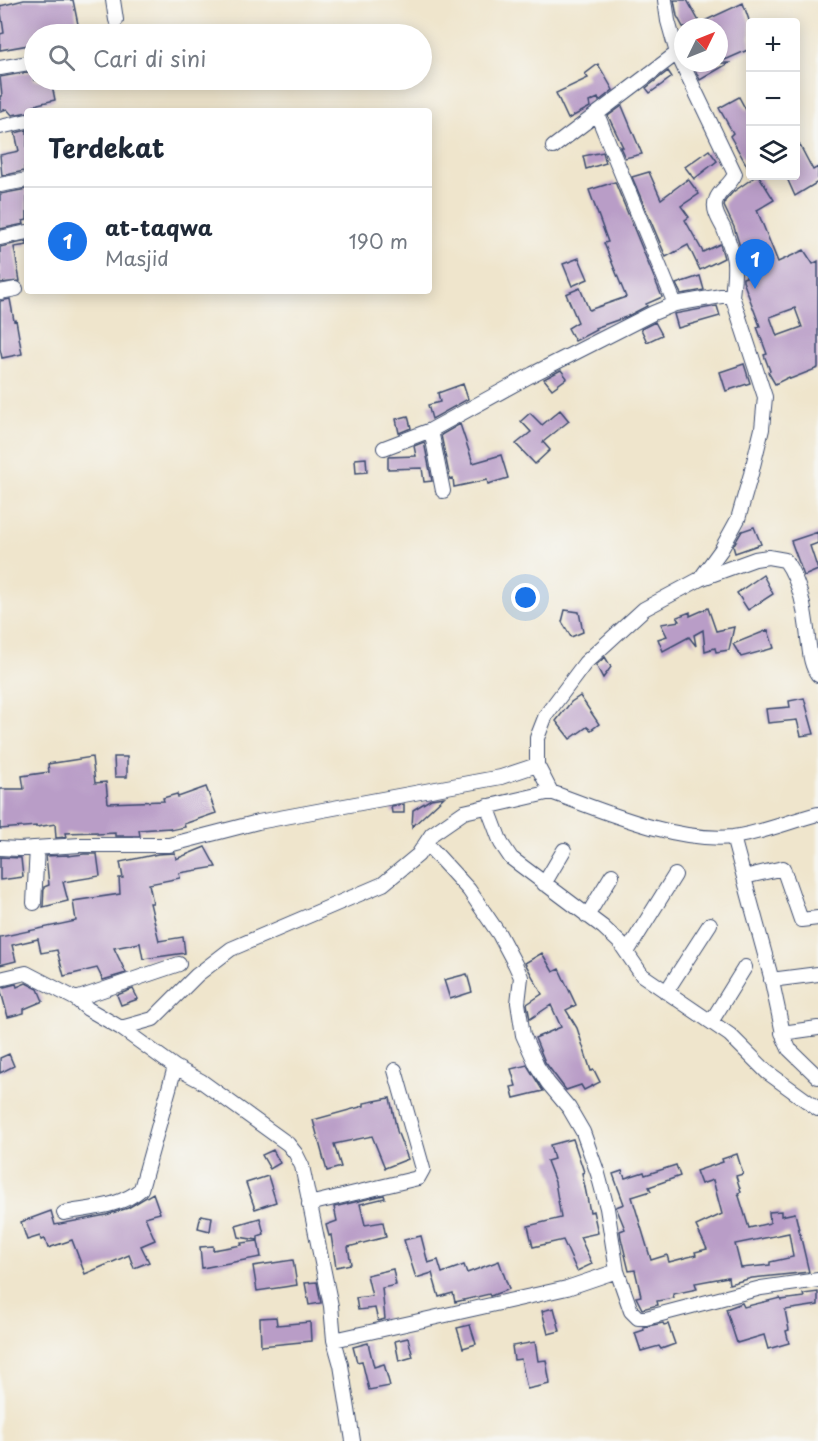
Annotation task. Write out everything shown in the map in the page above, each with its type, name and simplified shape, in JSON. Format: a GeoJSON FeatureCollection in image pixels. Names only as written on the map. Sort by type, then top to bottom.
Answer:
{"type":"FeatureCollection","features":[{"type":"Feature","properties":{"kind":"street"},"geometry":{"type":"LineString","coordinates":[[113,0],[116,20]]}},
{"type":"Feature","properties":{"kind":"street"},"geometry":{"type":"LineString","coordinates":[[665,0],[674,42]]}},
{"type":"Feature","properties":{"kind":"street"},"geometry":{"type":"LineString","coordinates":[[553,147],[674,55]]}},
{"type":"Feature","properties":{"kind":"street"},"geometry":{"type":"LineString","coordinates":[[0,68],[24,64]]}},
{"type":"Feature","properties":{"kind":"street"},"geometry":{"type":"LineString","coordinates":[[686,72],[735,174],[731,183],[716,199],[715,205],[734,254],[736,269],[732,296],[765,396],[765,413],[752,474],[738,519],[721,550],[700,579]]}},
{"type":"Feature","properties":{"kind":"street"},"geometry":{"type":"LineString","coordinates":[[597,114],[675,304]]}},
{"type":"Feature","properties":{"kind":"street"},"geometry":{"type":"LineString","coordinates":[[0,127],[24,122]]}},
{"type":"Feature","properties":{"kind":"street"},"geometry":{"type":"LineString","coordinates":[[0,185],[24,181]]}},
{"type":"Feature","properties":{"kind":"street"},"geometry":{"type":"LineString","coordinates":[[0,238],[24,233]]}},
{"type":"Feature","properties":{"kind":"street"},"geometry":{"type":"LineString","coordinates":[[0,292],[16,290]]}},
{"type":"Feature","properties":{"kind":"street"},"geometry":{"type":"LineString","coordinates":[[384,448],[431,430],[533,374],[675,304],[732,296]]}},
{"type":"Feature","properties":{"kind":"street"},"geometry":{"type":"LineString","coordinates":[[431,430],[443,491]]}},
{"type":"Feature","properties":{"kind":"street"},"geometry":{"type":"LineString","coordinates":[[551,792],[537,765],[537,738],[546,715],[585,663],[645,609],[700,579],[755,559],[768,557],[785,560],[793,572],[802,598],[811,660],[818,675]]}},
{"type":"Feature","properties":{"kind":"street"},"geometry":{"type":"LineString","coordinates":[[0,848],[169,845],[258,822],[501,777],[537,765]]}},
{"type":"Feature","properties":{"kind":"street"},"geometry":{"type":"LineString","coordinates":[[121,1028],[153,1019],[197,975],[231,949],[383,884],[418,855],[432,834],[464,812],[551,792],[658,828],[698,837],[733,837],[818,814]]}},
{"type":"Feature","properties":{"kind":"street"},"geometry":{"type":"LineString","coordinates":[[486,806],[501,843],[511,858],[615,938],[642,975],[730,1035],[767,1072],[818,1109]]}},
{"type":"Feature","properties":{"kind":"street"},"geometry":{"type":"LineString","coordinates":[[733,837],[771,980],[782,1033],[789,1049],[818,1077]]}},
{"type":"Feature","properties":{"kind":"street"},"geometry":{"type":"LineString","coordinates":[[427,844],[469,890],[499,934],[521,977],[518,1003],[523,1035],[537,1066],[569,1108],[583,1132],[607,1208],[617,1270],[632,1311],[638,1318],[646,1318],[761,1288],[818,1280]]}},
{"type":"Feature","properties":{"kind":"street"},"geometry":{"type":"LineString","coordinates":[[34,903],[37,848]]}},
{"type":"Feature","properties":{"kind":"street"},"geometry":{"type":"LineString","coordinates":[[544,884],[564,850]]}},
{"type":"Feature","properties":{"kind":"street"},"geometry":{"type":"LineString","coordinates":[[744,878],[783,868],[801,920],[818,918]]}},
{"type":"Feature","properties":{"kind":"street"},"geometry":{"type":"LineString","coordinates":[[587,916],[612,875]]}},
{"type":"Feature","properties":{"kind":"street"},"geometry":{"type":"LineString","coordinates":[[627,952],[675,875]]}},
{"type":"Feature","properties":{"kind":"street"},"geometry":{"type":"LineString","coordinates":[[666,992],[710,924]]}},
{"type":"Feature","properties":{"kind":"street"},"geometry":{"type":"LineString","coordinates":[[76,999],[179,964]]}},
{"type":"Feature","properties":{"kind":"street"},"geometry":{"type":"LineString","coordinates":[[711,1022],[745,967]]}},
{"type":"Feature","properties":{"kind":"street"},"geometry":{"type":"LineString","coordinates":[[0,979],[27,973],[76,999],[175,1067],[201,1081],[288,1144],[296,1154],[302,1166],[329,1296],[334,1340],[341,1365],[353,1441]]}},
{"type":"Feature","properties":{"kind":"street"},"geometry":{"type":"LineString","coordinates":[[771,980],[818,974]]}},
{"type":"Feature","properties":{"kind":"street"},"geometry":{"type":"LineString","coordinates":[[782,1033],[818,1028]]}},
{"type":"Feature","properties":{"kind":"street"},"geometry":{"type":"LineString","coordinates":[[64,1213],[120,1202],[141,1189],[175,1067]]}},
{"type":"Feature","properties":{"kind":"street"},"geometry":{"type":"LineString","coordinates":[[309,1204],[418,1178],[422,1174],[423,1169],[395,1070]]}},
{"type":"Feature","properties":{"kind":"street"},"geometry":{"type":"LineString","coordinates":[[334,1340],[567,1288],[617,1270]]}},
{"type":"Feature","properties":{"kind":"building"},"geometry":{"type":"Polygon","coordinates":[[[24,0],[73,0],[78,24],[24,24],[24,46],[0,50],[0,34],[4,33],[0,6],[24,0]]]}},
{"type":"Feature","properties":{"kind":"building"},"geometry":{"type":"Polygon","coordinates":[[[674,0],[687,0],[697,18],[678,18],[674,0]]]}},
{"type":"Feature","properties":{"kind":"building"},"geometry":{"type":"Polygon","coordinates":[[[743,3],[748,18],[746,18],[746,51],[728,59],[728,18],[711,18],[743,3]]]}},
{"type":"Feature","properties":{"kind":"building"},"geometry":{"type":"Polygon","coordinates":[[[598,64],[613,90],[599,101],[598,98],[589,102],[590,107],[568,119],[556,93],[588,78],[585,74],[598,64]]]}},
{"type":"Feature","properties":{"kind":"building"},"geometry":{"type":"Polygon","coordinates":[[[668,71],[672,77],[650,93],[646,88],[668,71]]]}},
{"type":"Feature","properties":{"kind":"building"},"geometry":{"type":"Polygon","coordinates":[[[696,72],[714,72],[700,80],[696,72]]]}},
{"type":"Feature","properties":{"kind":"building"},"geometry":{"type":"Polygon","coordinates":[[[24,73],[24,90],[53,90],[55,100],[38,104],[34,108],[24,108],[24,113],[12,115],[7,109],[0,111],[0,96],[2,96],[0,77],[24,73]]]}},
{"type":"Feature","properties":{"kind":"building"},"geometry":{"type":"Polygon","coordinates":[[[739,97],[746,110],[746,164],[730,136],[733,133],[719,108],[739,97]]]}},
{"type":"Feature","properties":{"kind":"building"},"geometry":{"type":"Polygon","coordinates":[[[622,106],[642,154],[625,158],[620,147],[623,147],[608,116],[622,106]]]}},
{"type":"Feature","properties":{"kind":"building"},"geometry":{"type":"Polygon","coordinates":[[[24,131],[24,171],[2,176],[0,155],[19,151],[15,133],[24,131]]]}},
{"type":"Feature","properties":{"kind":"building"},"geometry":{"type":"Polygon","coordinates":[[[800,145],[813,170],[818,167],[818,182],[795,196],[788,180],[800,180],[800,145]]]}},
{"type":"Feature","properties":{"kind":"building"},"geometry":{"type":"Polygon","coordinates":[[[709,150],[717,161],[694,179],[685,167],[709,150]]]}},
{"type":"Feature","properties":{"kind":"building"},"geometry":{"type":"Polygon","coordinates":[[[603,152],[606,163],[586,169],[583,156],[603,152]]]}},
{"type":"Feature","properties":{"kind":"building"},"geometry":{"type":"Polygon","coordinates":[[[649,172],[661,199],[688,179],[699,194],[681,206],[689,217],[685,220],[703,252],[720,244],[724,258],[700,270],[688,245],[666,257],[632,177],[649,172]]]}},
{"type":"Feature","properties":{"kind":"building"},"geometry":{"type":"Polygon","coordinates":[[[750,180],[762,180],[774,200],[757,210],[778,262],[804,250],[813,264],[818,261],[818,368],[775,384],[768,372],[770,371],[764,355],[767,354],[757,327],[760,326],[743,281],[743,278],[749,276],[734,227],[724,206],[725,201],[733,192],[750,180]],[[795,308],[770,317],[777,336],[802,327],[795,308]]]}},
{"type":"Feature","properties":{"kind":"building"},"geometry":{"type":"Polygon","coordinates":[[[615,182],[662,297],[626,317],[595,328],[596,330],[575,341],[568,328],[578,322],[566,294],[580,288],[589,310],[626,297],[604,243],[608,242],[589,190],[615,182]]]}},
{"type":"Feature","properties":{"kind":"building"},"geometry":{"type":"Polygon","coordinates":[[[24,190],[24,224],[0,229],[0,194],[24,190]]]}},
{"type":"Feature","properties":{"kind":"building"},"geometry":{"type":"Polygon","coordinates":[[[24,242],[24,245],[14,247],[20,281],[0,283],[0,247],[24,242]]]}},
{"type":"Feature","properties":{"kind":"building"},"geometry":{"type":"Polygon","coordinates":[[[579,258],[588,279],[572,286],[563,264],[579,258]]]}},
{"type":"Feature","properties":{"kind":"building"},"geometry":{"type":"Polygon","coordinates":[[[700,276],[704,290],[681,294],[676,284],[700,276]]]}},
{"type":"Feature","properties":{"kind":"building"},"geometry":{"type":"Polygon","coordinates":[[[10,299],[22,354],[2,358],[0,301],[10,299]]]}},
{"type":"Feature","properties":{"kind":"building"},"geometry":{"type":"Polygon","coordinates":[[[717,306],[720,316],[678,328],[674,314],[717,306]]]}},
{"type":"Feature","properties":{"kind":"building"},"geometry":{"type":"Polygon","coordinates":[[[655,322],[662,335],[647,342],[641,329],[655,322]]]}},
{"type":"Feature","properties":{"kind":"building"},"geometry":{"type":"Polygon","coordinates":[[[744,364],[750,383],[726,391],[720,372],[744,364]]]}},
{"type":"Feature","properties":{"kind":"building"},"geometry":{"type":"Polygon","coordinates":[[[561,370],[567,378],[552,389],[544,379],[561,370]]]}},
{"type":"Feature","properties":{"kind":"building"},"geometry":{"type":"Polygon","coordinates":[[[463,384],[468,399],[432,419],[428,405],[440,402],[438,393],[463,384]]]}},
{"type":"Feature","properties":{"kind":"building"},"geometry":{"type":"Polygon","coordinates":[[[560,410],[569,421],[543,442],[550,450],[535,464],[516,444],[531,432],[521,421],[530,413],[542,425],[560,410]]]}},
{"type":"Feature","properties":{"kind":"building"},"geometry":{"type":"Polygon","coordinates":[[[408,416],[411,428],[399,433],[396,419],[408,416]]]}},
{"type":"Feature","properties":{"kind":"building"},"geometry":{"type":"Polygon","coordinates":[[[460,424],[473,463],[501,455],[508,478],[488,484],[487,480],[454,487],[453,478],[450,479],[441,435],[460,424]]]}},
{"type":"Feature","properties":{"kind":"building"},"geometry":{"type":"Polygon","coordinates":[[[424,442],[432,481],[424,482],[422,468],[388,469],[388,457],[416,456],[414,446],[424,442]]]}},
{"type":"Feature","properties":{"kind":"building"},"geometry":{"type":"Polygon","coordinates":[[[366,458],[367,472],[356,473],[355,459],[366,458]]]}},
{"type":"Feature","properties":{"kind":"building"},"geometry":{"type":"Polygon","coordinates":[[[754,527],[761,544],[735,553],[733,546],[742,531],[754,527]]]}},
{"type":"Feature","properties":{"kind":"building"},"geometry":{"type":"Polygon","coordinates":[[[818,532],[818,543],[810,546],[818,570],[804,576],[791,541],[818,532]]]}},
{"type":"Feature","properties":{"kind":"building"},"geometry":{"type":"Polygon","coordinates":[[[763,575],[773,594],[748,610],[737,593],[763,575]]]}},
{"type":"Feature","properties":{"kind":"building"},"geometry":{"type":"Polygon","coordinates":[[[708,608],[716,631],[734,627],[729,650],[716,652],[715,648],[705,651],[703,630],[694,635],[696,646],[689,637],[663,651],[658,639],[667,636],[661,624],[680,621],[677,617],[690,612],[690,616],[708,608]]]}},
{"type":"Feature","properties":{"kind":"building"},"geometry":{"type":"Polygon","coordinates":[[[565,610],[579,612],[583,632],[571,637],[562,622],[565,610]]]}},
{"type":"Feature","properties":{"kind":"building"},"geometry":{"type":"Polygon","coordinates":[[[768,630],[774,648],[741,657],[733,644],[768,630]]]}},
{"type":"Feature","properties":{"kind":"building"},"geometry":{"type":"Polygon","coordinates":[[[605,657],[611,667],[603,678],[596,665],[605,657]]]}},
{"type":"Feature","properties":{"kind":"building"},"geometry":{"type":"Polygon","coordinates":[[[580,696],[599,724],[591,730],[587,727],[570,739],[556,721],[571,702],[580,696]]]}},
{"type":"Feature","properties":{"kind":"building"},"geometry":{"type":"Polygon","coordinates":[[[804,698],[814,734],[801,736],[797,720],[768,723],[766,709],[790,707],[789,701],[804,698]]]}},
{"type":"Feature","properties":{"kind":"building"},"geometry":{"type":"Polygon","coordinates":[[[92,757],[95,783],[106,782],[108,803],[164,801],[163,798],[177,794],[178,797],[206,787],[216,813],[184,824],[185,827],[171,830],[170,828],[139,830],[140,836],[115,836],[115,833],[97,834],[97,832],[65,833],[66,837],[56,838],[55,824],[0,829],[0,789],[24,789],[22,776],[49,772],[48,764],[92,757]]]}},
{"type":"Feature","properties":{"kind":"building"},"geometry":{"type":"Polygon","coordinates":[[[114,757],[127,757],[127,777],[115,777],[114,757]]]}},
{"type":"Feature","properties":{"kind":"building"},"geometry":{"type":"Polygon","coordinates":[[[444,797],[412,827],[413,810],[431,799],[444,797]]]}},
{"type":"Feature","properties":{"kind":"building"},"geometry":{"type":"Polygon","coordinates":[[[404,804],[404,813],[392,813],[391,806],[404,804]]]}},
{"type":"Feature","properties":{"kind":"building"},"geometry":{"type":"Polygon","coordinates":[[[205,847],[216,867],[179,873],[180,878],[149,884],[153,903],[150,903],[159,941],[183,937],[185,953],[143,959],[140,943],[114,948],[126,973],[103,980],[97,968],[64,976],[57,950],[41,953],[38,939],[12,945],[16,961],[0,965],[0,937],[76,921],[73,901],[120,894],[119,878],[123,878],[120,862],[175,853],[176,859],[205,847]]]}},
{"type":"Feature","properties":{"kind":"building"},"geometry":{"type":"Polygon","coordinates":[[[97,854],[100,876],[63,882],[68,901],[43,907],[44,887],[49,885],[46,856],[97,854]]]}},
{"type":"Feature","properties":{"kind":"building"},"geometry":{"type":"Polygon","coordinates":[[[0,857],[21,858],[23,877],[0,880],[0,857]]]}},
{"type":"Feature","properties":{"kind":"building"},"geometry":{"type":"Polygon","coordinates":[[[542,953],[553,972],[559,969],[576,1005],[566,1010],[577,1028],[591,1071],[594,1070],[600,1082],[584,1090],[581,1085],[566,1090],[545,1062],[535,1038],[561,1027],[551,1005],[530,1019],[527,1004],[542,994],[525,963],[542,953]]]}},
{"type":"Feature","properties":{"kind":"building"},"geometry":{"type":"Polygon","coordinates":[[[467,974],[472,992],[450,999],[444,980],[467,974]]]}},
{"type":"Feature","properties":{"kind":"building"},"geometry":{"type":"Polygon","coordinates":[[[26,983],[38,989],[43,1001],[24,1009],[24,1013],[8,1017],[0,988],[16,984],[17,987],[26,983]]]}},
{"type":"Feature","properties":{"kind":"building"},"geometry":{"type":"Polygon","coordinates":[[[133,989],[138,999],[121,1005],[117,995],[133,989]]]}},
{"type":"Feature","properties":{"kind":"building"},"geometry":{"type":"Polygon","coordinates":[[[9,1054],[14,1066],[0,1073],[0,1058],[9,1054]]]}},
{"type":"Feature","properties":{"kind":"building"},"geometry":{"type":"Polygon","coordinates":[[[527,1065],[543,1091],[514,1098],[511,1087],[516,1086],[511,1069],[527,1065]]]}},
{"type":"Feature","properties":{"kind":"building"},"geometry":{"type":"Polygon","coordinates":[[[390,1098],[397,1131],[408,1159],[385,1168],[372,1136],[334,1144],[341,1167],[327,1171],[313,1120],[364,1106],[364,1103],[390,1098]]]}},
{"type":"Feature","properties":{"kind":"building"},"geometry":{"type":"Polygon","coordinates":[[[573,1139],[584,1172],[582,1173],[590,1212],[593,1211],[598,1233],[580,1237],[592,1264],[577,1271],[563,1240],[533,1247],[528,1226],[561,1218],[555,1182],[547,1161],[554,1159],[550,1145],[573,1139]]]}},
{"type":"Feature","properties":{"kind":"building"},"geometry":{"type":"Polygon","coordinates":[[[273,1150],[280,1163],[270,1169],[262,1155],[273,1150]]]}},
{"type":"Feature","properties":{"kind":"building"},"geometry":{"type":"Polygon","coordinates":[[[737,1154],[743,1174],[736,1176],[741,1192],[738,1193],[749,1228],[770,1223],[769,1212],[781,1211],[781,1216],[795,1213],[809,1272],[752,1278],[729,1284],[728,1277],[695,1283],[697,1289],[673,1294],[674,1298],[657,1301],[658,1305],[642,1309],[636,1297],[641,1296],[635,1270],[629,1271],[621,1238],[620,1231],[625,1229],[616,1207],[624,1204],[613,1174],[622,1171],[625,1178],[644,1172],[645,1175],[676,1165],[680,1176],[649,1187],[651,1191],[632,1197],[651,1260],[667,1255],[669,1262],[696,1255],[695,1252],[707,1249],[696,1226],[722,1214],[713,1180],[701,1184],[696,1171],[723,1162],[722,1159],[737,1154]],[[789,1233],[735,1244],[741,1268],[770,1265],[770,1262],[793,1257],[789,1233]]]}},
{"type":"Feature","properties":{"kind":"building"},"geometry":{"type":"Polygon","coordinates":[[[268,1176],[276,1202],[255,1209],[246,1183],[268,1176]]]}},
{"type":"Feature","properties":{"kind":"building"},"geometry":{"type":"Polygon","coordinates":[[[153,1193],[160,1213],[145,1217],[155,1240],[141,1246],[149,1262],[134,1268],[129,1255],[85,1274],[72,1240],[48,1248],[45,1239],[41,1240],[40,1236],[27,1240],[21,1222],[51,1211],[55,1225],[106,1215],[128,1208],[153,1193]]]}},
{"type":"Feature","properties":{"kind":"building"},"geometry":{"type":"Polygon","coordinates":[[[384,1195],[385,1198],[360,1204],[365,1225],[383,1222],[386,1237],[348,1247],[351,1264],[336,1267],[331,1235],[329,1236],[326,1225],[337,1221],[334,1207],[384,1195]]]}},
{"type":"Feature","properties":{"kind":"building"},"geometry":{"type":"Polygon","coordinates":[[[201,1215],[212,1217],[210,1231],[198,1228],[201,1215]]]}},
{"type":"Feature","properties":{"kind":"building"},"geometry":{"type":"Polygon","coordinates":[[[260,1218],[264,1234],[258,1236],[258,1240],[239,1237],[236,1225],[260,1218]]]}},
{"type":"Feature","properties":{"kind":"building"},"geometry":{"type":"Polygon","coordinates":[[[421,1236],[428,1263],[438,1260],[442,1273],[464,1265],[467,1273],[499,1261],[509,1289],[490,1296],[489,1294],[455,1302],[453,1293],[439,1297],[432,1273],[416,1278],[404,1240],[421,1236]]]}},
{"type":"Feature","properties":{"kind":"building"},"geometry":{"type":"Polygon","coordinates":[[[258,1241],[261,1257],[202,1268],[200,1247],[213,1246],[213,1250],[258,1241]]]}},
{"type":"Feature","properties":{"kind":"building"},"geometry":{"type":"Polygon","coordinates":[[[293,1260],[297,1285],[257,1291],[253,1266],[293,1260]]]}},
{"type":"Feature","properties":{"kind":"building"},"geometry":{"type":"Polygon","coordinates":[[[393,1269],[396,1285],[382,1288],[385,1319],[378,1321],[375,1308],[358,1310],[356,1298],[372,1296],[367,1275],[393,1269]]]}},
{"type":"Feature","properties":{"kind":"building"},"geometry":{"type":"Polygon","coordinates":[[[317,1282],[321,1303],[309,1305],[305,1283],[317,1282]]]}},
{"type":"Feature","properties":{"kind":"building"},"geometry":{"type":"Polygon","coordinates":[[[818,1292],[818,1305],[785,1310],[789,1343],[768,1349],[764,1335],[737,1343],[726,1309],[742,1303],[744,1307],[780,1298],[781,1300],[804,1297],[803,1294],[818,1292]]]}},
{"type":"Feature","properties":{"kind":"building"},"geometry":{"type":"Polygon","coordinates":[[[554,1308],[560,1331],[548,1334],[542,1311],[554,1308]]]}},
{"type":"Feature","properties":{"kind":"building"},"geometry":{"type":"Polygon","coordinates":[[[276,1317],[277,1325],[310,1322],[311,1341],[261,1346],[260,1318],[276,1317]]]}},
{"type":"Feature","properties":{"kind":"building"},"geometry":{"type":"Polygon","coordinates":[[[668,1324],[675,1344],[661,1349],[659,1346],[641,1351],[635,1333],[644,1330],[643,1327],[668,1324]]]}},
{"type":"Feature","properties":{"kind":"building"},"geometry":{"type":"Polygon","coordinates":[[[470,1325],[476,1344],[463,1348],[457,1328],[470,1325]]]}},
{"type":"Feature","properties":{"kind":"building"},"geometry":{"type":"Polygon","coordinates":[[[408,1338],[413,1357],[399,1361],[395,1341],[408,1338]]]}},
{"type":"Feature","properties":{"kind":"building"},"geometry":{"type":"Polygon","coordinates":[[[535,1342],[538,1361],[546,1360],[550,1384],[527,1389],[521,1359],[514,1360],[512,1346],[535,1342]]]}},
{"type":"Feature","properties":{"kind":"building"},"geometry":{"type":"Polygon","coordinates":[[[368,1343],[374,1367],[384,1364],[390,1386],[369,1390],[362,1361],[357,1362],[353,1347],[368,1343]]]}},
{"type":"Feature","properties":{"kind":"place","name":"at-taqwa"},"geometry":{"type":"Point","coordinates":[755,289]}}]}
